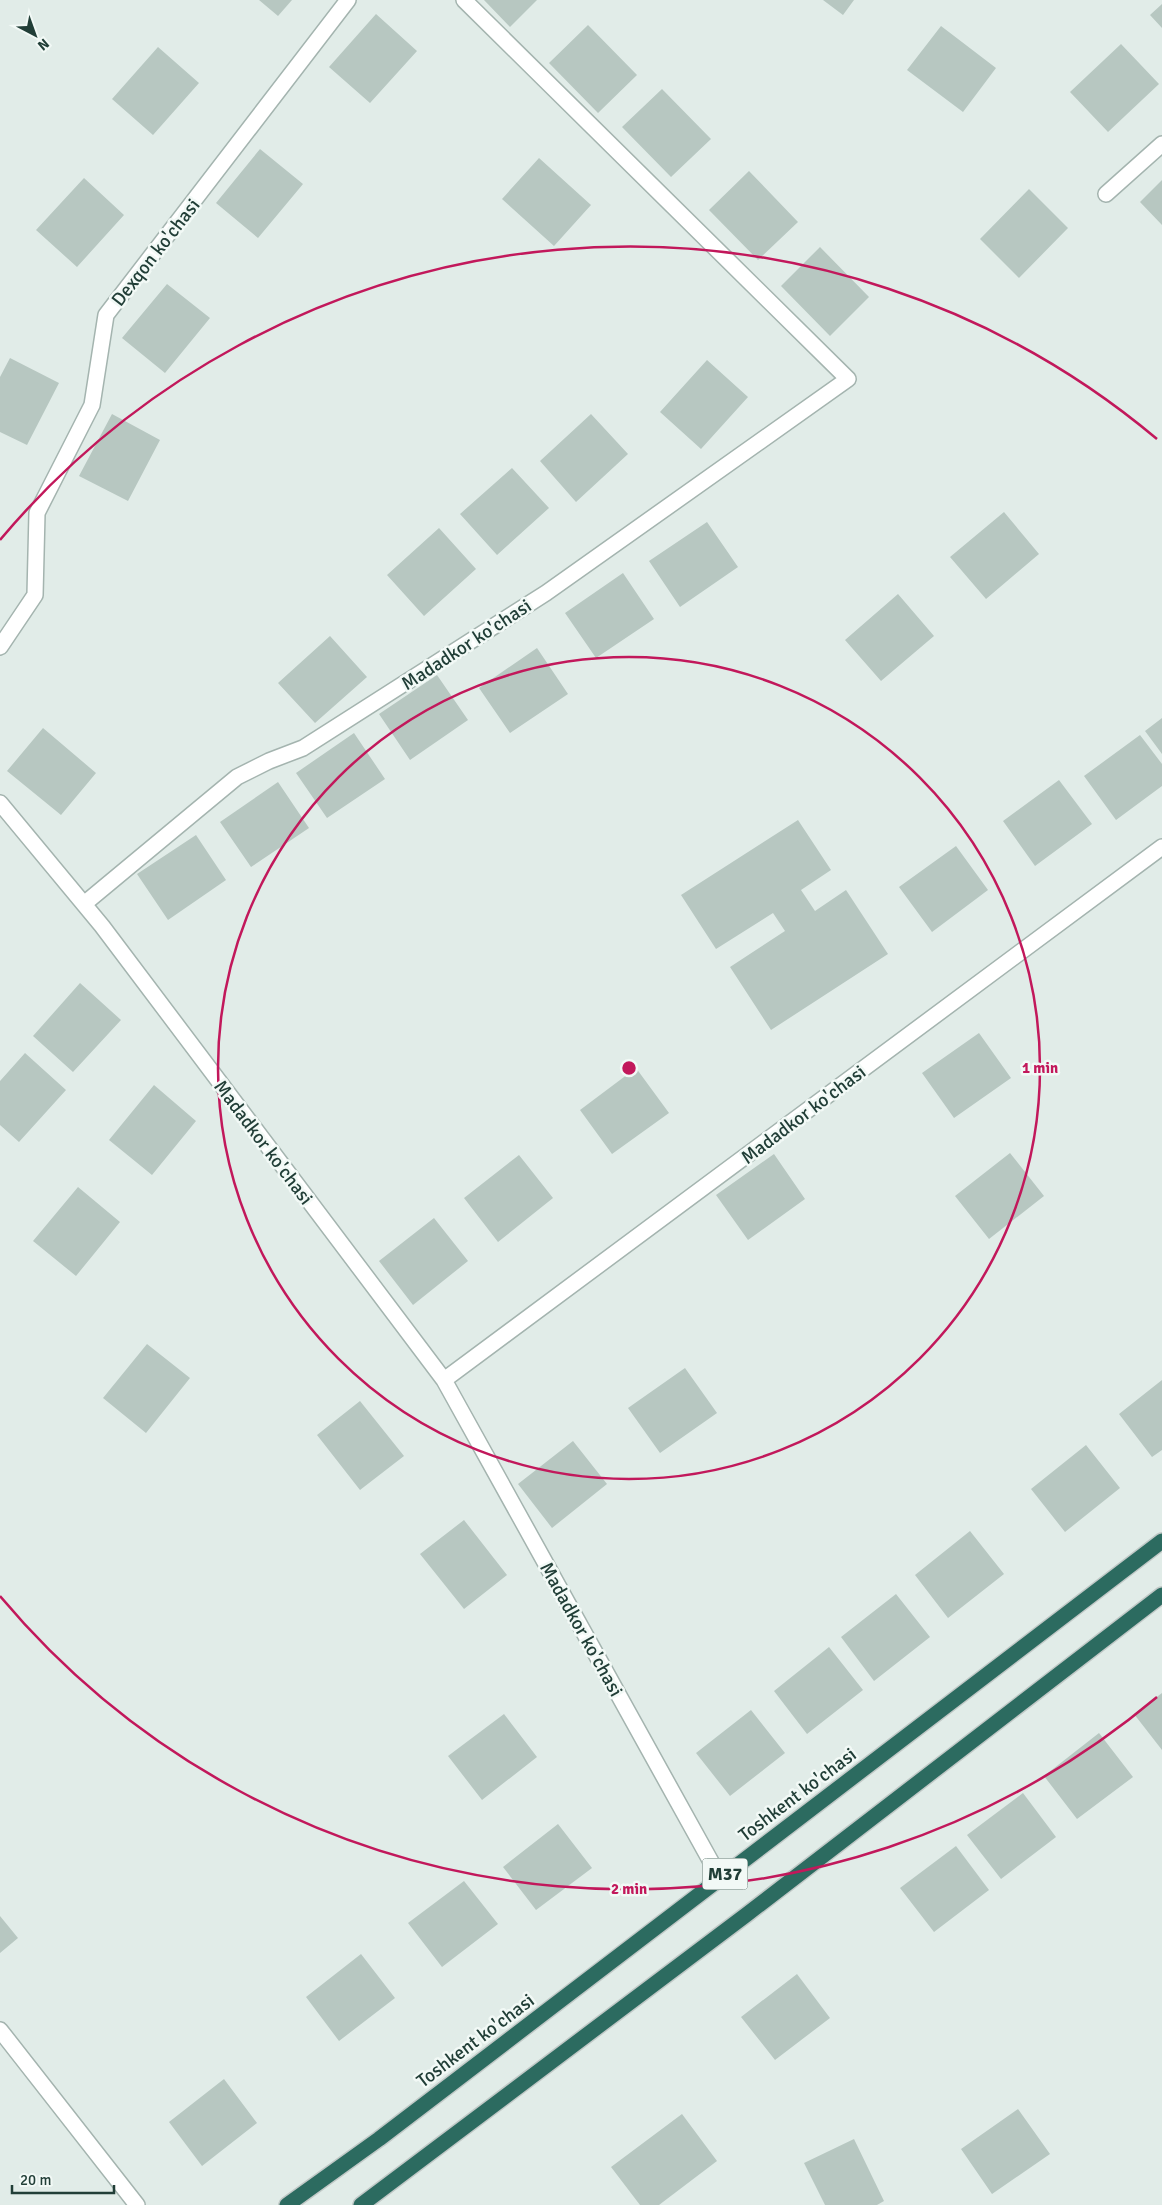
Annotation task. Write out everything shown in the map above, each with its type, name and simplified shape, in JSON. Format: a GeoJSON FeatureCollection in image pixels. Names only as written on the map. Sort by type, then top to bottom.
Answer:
{"type":"FeatureCollection","features":[{"type":"Feature","properties":{"kind":"highway","name":"Toshkent ko'chasi"},"geometry":{"type":"LineString","coordinates":[[287,2205],[379,2139],[1162,1541]]}},
{"type":"Feature","properties":{"kind":"highway","name":"M37"},"geometry":{"type":"LineString","coordinates":[[361,2205],[738,1921],[1162,1596]]}},
{"type":"Feature","properties":{"kind":"street","name":"Dexqon ko'chasi"},"geometry":{"type":"LineString","coordinates":[[0,646],[35,595],[37,513],[92,405],[106,315],[348,0]]}},
{"type":"Feature","properties":{"kind":"street","name":"Madadkor ko'chasi"},"geometry":{"type":"LineString","coordinates":[[84,904],[236,777],[269,761],[303,748],[546,593],[848,380],[464,0]]}},
{"type":"Feature","properties":{"kind":"street"},"geometry":{"type":"LineString","coordinates":[[1106,194],[1162,144]]}},
{"type":"Feature","properties":{"kind":"street","name":"Madadkor ko'chasi"},"geometry":{"type":"LineString","coordinates":[[0,803],[84,904],[444,1380],[720,1878]]}},
{"type":"Feature","properties":{"kind":"street","name":"Madadkor ko'chasi"},"geometry":{"type":"LineString","coordinates":[[444,1380],[1162,847]]}},
{"type":"Feature","properties":{"kind":"street"},"geometry":{"type":"LineString","coordinates":[[0,2030],[137,2205]]}},
{"type":"Feature","properties":{"kind":"building"},"geometry":{"type":"Polygon","coordinates":[[[259,0],[292,0],[278,16],[259,0]]]}},
{"type":"Feature","properties":{"kind":"building"},"geometry":{"type":"Polygon","coordinates":[[[484,0],[537,0],[510,27],[484,0]]]}},
{"type":"Feature","properties":{"kind":"building"},"geometry":{"type":"Polygon","coordinates":[[[823,0],[854,0],[843,15],[823,0]]]}},
{"type":"Feature","properties":{"kind":"building"},"geometry":{"type":"Polygon","coordinates":[[[1162,4],[1162,28],[1150,15],[1162,4]]]}},
{"type":"Feature","properties":{"kind":"building"},"geometry":{"type":"Polygon","coordinates":[[[376,14],[417,51],[370,103],[329,67],[376,14]]]}},
{"type":"Feature","properties":{"kind":"building"},"geometry":{"type":"Polygon","coordinates":[[[588,25],[637,75],[598,113],[549,63],[588,25]]]}},
{"type":"Feature","properties":{"kind":"building"},"geometry":{"type":"Polygon","coordinates":[[[941,26],[996,68],[963,112],[907,70],[941,26]]]}},
{"type":"Feature","properties":{"kind":"building"},"geometry":{"type":"Polygon","coordinates":[[[1121,44],[1159,84],[1108,132],[1070,92],[1121,44]]]}},
{"type":"Feature","properties":{"kind":"building"},"geometry":{"type":"Polygon","coordinates":[[[158,47],[199,83],[153,135],[112,99],[158,47]]]}},
{"type":"Feature","properties":{"kind":"building"},"geometry":{"type":"Polygon","coordinates":[[[662,89],[711,139],[671,177],[622,127],[662,89]]]}},
{"type":"Feature","properties":{"kind":"building"},"geometry":{"type":"Polygon","coordinates":[[[260,149],[303,184],[258,238],[216,203],[260,149]]]}},
{"type":"Feature","properties":{"kind":"building"},"geometry":{"type":"Polygon","coordinates":[[[539,158],[591,205],[554,246],[502,199],[539,158]]]}},
{"type":"Feature","properties":{"kind":"building"},"geometry":{"type":"Polygon","coordinates":[[[749,171],[798,222],[758,260],[709,210],[749,171]]]}},
{"type":"Feature","properties":{"kind":"building"},"geometry":{"type":"Polygon","coordinates":[[[84,178],[124,215],[77,267],[36,230],[84,178]]]}},
{"type":"Feature","properties":{"kind":"building"},"geometry":{"type":"Polygon","coordinates":[[[1162,180],[1162,225],[1140,202],[1162,180]]]}},
{"type":"Feature","properties":{"kind":"building"},"geometry":{"type":"Polygon","coordinates":[[[1029,189],[1068,228],[1019,278],[980,239],[1029,189]]]}},
{"type":"Feature","properties":{"kind":"building"},"geometry":{"type":"Polygon","coordinates":[[[820,247],[869,297],[830,336],[781,286],[820,247]]]}},
{"type":"Feature","properties":{"kind":"building"},"geometry":{"type":"Polygon","coordinates":[[[167,284],[210,318],[165,373],[122,338],[167,284]]]}},
{"type":"Feature","properties":{"kind":"building"},"geometry":{"type":"Polygon","coordinates":[[[10,358],[59,383],[27,445],[0,432],[0,377],[10,358]]]}},
{"type":"Feature","properties":{"kind":"building"},"geometry":{"type":"Polygon","coordinates":[[[707,360],[748,397],[701,449],[660,412],[707,360]]]}},
{"type":"Feature","properties":{"kind":"building"},"geometry":{"type":"Polygon","coordinates":[[[112,414],[160,440],[128,501],[79,476],[112,414]]]}},
{"type":"Feature","properties":{"kind":"building"},"geometry":{"type":"Polygon","coordinates":[[[591,414],[628,454],[576,502],[540,461],[591,414]]]}},
{"type":"Feature","properties":{"kind":"building"},"geometry":{"type":"Polygon","coordinates":[[[512,468],[549,508],[497,555],[460,514],[512,468]]]}},
{"type":"Feature","properties":{"kind":"building"},"geometry":{"type":"Polygon","coordinates":[[[1004,512],[1039,554],[986,599],[950,557],[1004,512]]]}},
{"type":"Feature","properties":{"kind":"building"},"geometry":{"type":"Polygon","coordinates":[[[707,522],[738,567],[680,607],[649,561],[707,522]]]}},
{"type":"Feature","properties":{"kind":"building"},"geometry":{"type":"Polygon","coordinates":[[[439,528],[476,569],[424,616],[387,575],[439,528]]]}},
{"type":"Feature","properties":{"kind":"building"},"geometry":{"type":"Polygon","coordinates":[[[623,573],[654,619],[596,658],[565,613],[623,573]]]}},
{"type":"Feature","properties":{"kind":"building"},"geometry":{"type":"Polygon","coordinates":[[[898,594],[934,636],[881,681],[845,640],[898,594]]]}},
{"type":"Feature","properties":{"kind":"building"},"geometry":{"type":"Polygon","coordinates":[[[330,636],[367,677],[315,723],[278,683],[330,636]]]}},
{"type":"Feature","properties":{"kind":"building"},"geometry":{"type":"Polygon","coordinates":[[[537,648],[568,694],[510,733],[479,688],[537,648]]]}},
{"type":"Feature","properties":{"kind":"building"},"geometry":{"type":"Polygon","coordinates":[[[437,675],[468,720],[410,760],[379,714],[437,675]]]}},
{"type":"Feature","properties":{"kind":"building"},"geometry":{"type":"Polygon","coordinates":[[[1162,718],[1162,754],[1145,731],[1162,718]]]}},
{"type":"Feature","properties":{"kind":"building"},"geometry":{"type":"Polygon","coordinates":[[[43,728],[96,773],[61,815],[7,771],[43,728]]]}},
{"type":"Feature","properties":{"kind":"building"},"geometry":{"type":"Polygon","coordinates":[[[354,733],[385,779],[327,818],[296,773],[354,733]]]}},
{"type":"Feature","properties":{"kind":"building"},"geometry":{"type":"Polygon","coordinates":[[[1140,735],[1162,764],[1162,786],[1116,820],[1084,776],[1140,735]]]}},
{"type":"Feature","properties":{"kind":"building"},"geometry":{"type":"Polygon","coordinates":[[[1059,780],[1092,824],[1035,866],[1003,821],[1059,780]]]}},
{"type":"Feature","properties":{"kind":"building"},"geometry":{"type":"Polygon","coordinates":[[[278,782],[309,828],[251,867],[220,822],[278,782]]]}},
{"type":"Feature","properties":{"kind":"building"},"geometry":{"type":"Polygon","coordinates":[[[798,820],[831,870],[801,890],[815,911],[846,890],[888,954],[771,1030],[730,967],[785,931],[773,913],[716,949],[681,895],[798,820]]]}},
{"type":"Feature","properties":{"kind":"building"},"geometry":{"type":"Polygon","coordinates":[[[196,835],[226,880],[168,920],[137,874],[196,835]]]}},
{"type":"Feature","properties":{"kind":"building"},"geometry":{"type":"Polygon","coordinates":[[[956,846],[988,890],[932,932],[899,887],[956,846]]]}},
{"type":"Feature","properties":{"kind":"building"},"geometry":{"type":"Polygon","coordinates":[[[80,983],[121,1020],[73,1072],[33,1036],[80,983]]]}},
{"type":"Feature","properties":{"kind":"building"},"geometry":{"type":"Polygon","coordinates":[[[979,1033],[1011,1078],[954,1118],[922,1073],[979,1033]]]}},
{"type":"Feature","properties":{"kind":"building"},"geometry":{"type":"Polygon","coordinates":[[[25,1053],[66,1090],[19,1142],[0,1125],[0,1081],[25,1053]]]}},
{"type":"Feature","properties":{"kind":"building"},"geometry":{"type":"Polygon","coordinates":[[[636,1068],[669,1113],[612,1154],[580,1110],[636,1068]]]}},
{"type":"Feature","properties":{"kind":"building"},"geometry":{"type":"Polygon","coordinates":[[[154,1085],[196,1121],[152,1175],[109,1140],[154,1085]]]}},
{"type":"Feature","properties":{"kind":"building"},"geometry":{"type":"Polygon","coordinates":[[[1010,1153],[1044,1196],[989,1239],[955,1196],[1010,1153]]]}},
{"type":"Feature","properties":{"kind":"building"},"geometry":{"type":"Polygon","coordinates":[[[774,1154],[805,1199],[748,1240],[716,1195],[774,1154]]]}},
{"type":"Feature","properties":{"kind":"building"},"geometry":{"type":"Polygon","coordinates":[[[519,1155],[553,1198],[498,1242],[464,1198],[519,1155]]]}},
{"type":"Feature","properties":{"kind":"building"},"geometry":{"type":"Polygon","coordinates":[[[78,1187],[120,1222],[76,1276],[33,1241],[78,1187]]]}},
{"type":"Feature","properties":{"kind":"building"},"geometry":{"type":"Polygon","coordinates":[[[434,1218],[468,1261],[413,1305],[379,1261],[434,1218]]]}},
{"type":"Feature","properties":{"kind":"building"},"geometry":{"type":"Polygon","coordinates":[[[147,1344],[190,1378],[146,1433],[103,1398],[147,1344]]]}},
{"type":"Feature","properties":{"kind":"building"},"geometry":{"type":"Polygon","coordinates":[[[685,1368],[717,1413],[660,1453],[628,1408],[685,1368]]]}},
{"type":"Feature","properties":{"kind":"building"},"geometry":{"type":"Polygon","coordinates":[[[1162,1380],[1162,1450],[1152,1457],[1119,1414],[1162,1380]]]}},
{"type":"Feature","properties":{"kind":"building"},"geometry":{"type":"Polygon","coordinates":[[[360,1401],[404,1456],[360,1490],[317,1435],[360,1401]]]}},
{"type":"Feature","properties":{"kind":"building"},"geometry":{"type":"Polygon","coordinates":[[[573,1441],[607,1484],[552,1528],[518,1484],[573,1441]]]}},
{"type":"Feature","properties":{"kind":"building"},"geometry":{"type":"Polygon","coordinates":[[[1086,1445],[1120,1488],[1065,1532],[1031,1489],[1086,1445]]]}},
{"type":"Feature","properties":{"kind":"building"},"geometry":{"type":"Polygon","coordinates":[[[464,1520],[507,1575],[464,1609],[420,1554],[464,1520]]]}},
{"type":"Feature","properties":{"kind":"building"},"geometry":{"type":"Polygon","coordinates":[[[970,1531],[1004,1574],[948,1618],[915,1575],[970,1531]]]}},
{"type":"Feature","properties":{"kind":"building"},"geometry":{"type":"Polygon","coordinates":[[[896,1594],[930,1637],[874,1681],[841,1637],[896,1594]]]}},
{"type":"Feature","properties":{"kind":"building"},"geometry":{"type":"Polygon","coordinates":[[[829,1647],[863,1690],[807,1734],[774,1691],[829,1647]]]}},
{"type":"Feature","properties":{"kind":"building"},"geometry":{"type":"Polygon","coordinates":[[[1162,1693],[1162,1750],[1134,1714],[1162,1693]]]}},
{"type":"Feature","properties":{"kind":"building"},"geometry":{"type":"Polygon","coordinates":[[[751,1710],[785,1753],[730,1796],[696,1753],[751,1710]]]}},
{"type":"Feature","properties":{"kind":"building"},"geometry":{"type":"Polygon","coordinates":[[[504,1714],[537,1757],[482,1800],[448,1756],[504,1714]]]}},
{"type":"Feature","properties":{"kind":"building"},"geometry":{"type":"Polygon","coordinates":[[[1099,1733],[1133,1777],[1077,1819],[1044,1776],[1099,1733]]]}},
{"type":"Feature","properties":{"kind":"building"},"geometry":{"type":"Polygon","coordinates":[[[1023,1793],[1056,1837],[1001,1879],[967,1835],[1023,1793]]]}},
{"type":"Feature","properties":{"kind":"building"},"geometry":{"type":"Polygon","coordinates":[[[558,1824],[592,1868],[536,1910],[503,1867],[558,1824]]]}},
{"type":"Feature","properties":{"kind":"building"},"geometry":{"type":"Polygon","coordinates":[[[956,1846],[989,1890],[934,1932],[900,1888],[956,1846]]]}},
{"type":"Feature","properties":{"kind":"building"},"geometry":{"type":"Polygon","coordinates":[[[464,1881],[498,1924],[442,1967],[408,1923],[464,1881]]]}},
{"type":"Feature","properties":{"kind":"building"},"geometry":{"type":"Polygon","coordinates":[[[0,1916],[18,1938],[0,1953],[0,1916]]]}},
{"type":"Feature","properties":{"kind":"building"},"geometry":{"type":"Polygon","coordinates":[[[361,1954],[395,1998],[339,2041],[306,1997],[361,1954]]]}},
{"type":"Feature","properties":{"kind":"building"},"geometry":{"type":"Polygon","coordinates":[[[797,1974],[830,2018],[775,2060],[741,2017],[797,1974]]]}},
{"type":"Feature","properties":{"kind":"building"},"geometry":{"type":"Polygon","coordinates":[[[224,2079],[257,2123],[202,2166],[169,2122],[224,2079]]]}},
{"type":"Feature","properties":{"kind":"building"},"geometry":{"type":"Polygon","coordinates":[[[1018,2109],[1050,2154],[992,2194],[961,2149],[1018,2109]]]}},
{"type":"Feature","properties":{"kind":"building"},"geometry":{"type":"Polygon","coordinates":[[[682,2114],[717,2161],[659,2205],[640,2205],[611,2167],[682,2114]]]}},
{"type":"Feature","properties":{"kind":"building"},"geometry":{"type":"Polygon","coordinates":[[[854,2139],[884,2201],[877,2205],[825,2205],[804,2163],[854,2139]]]}}]}
